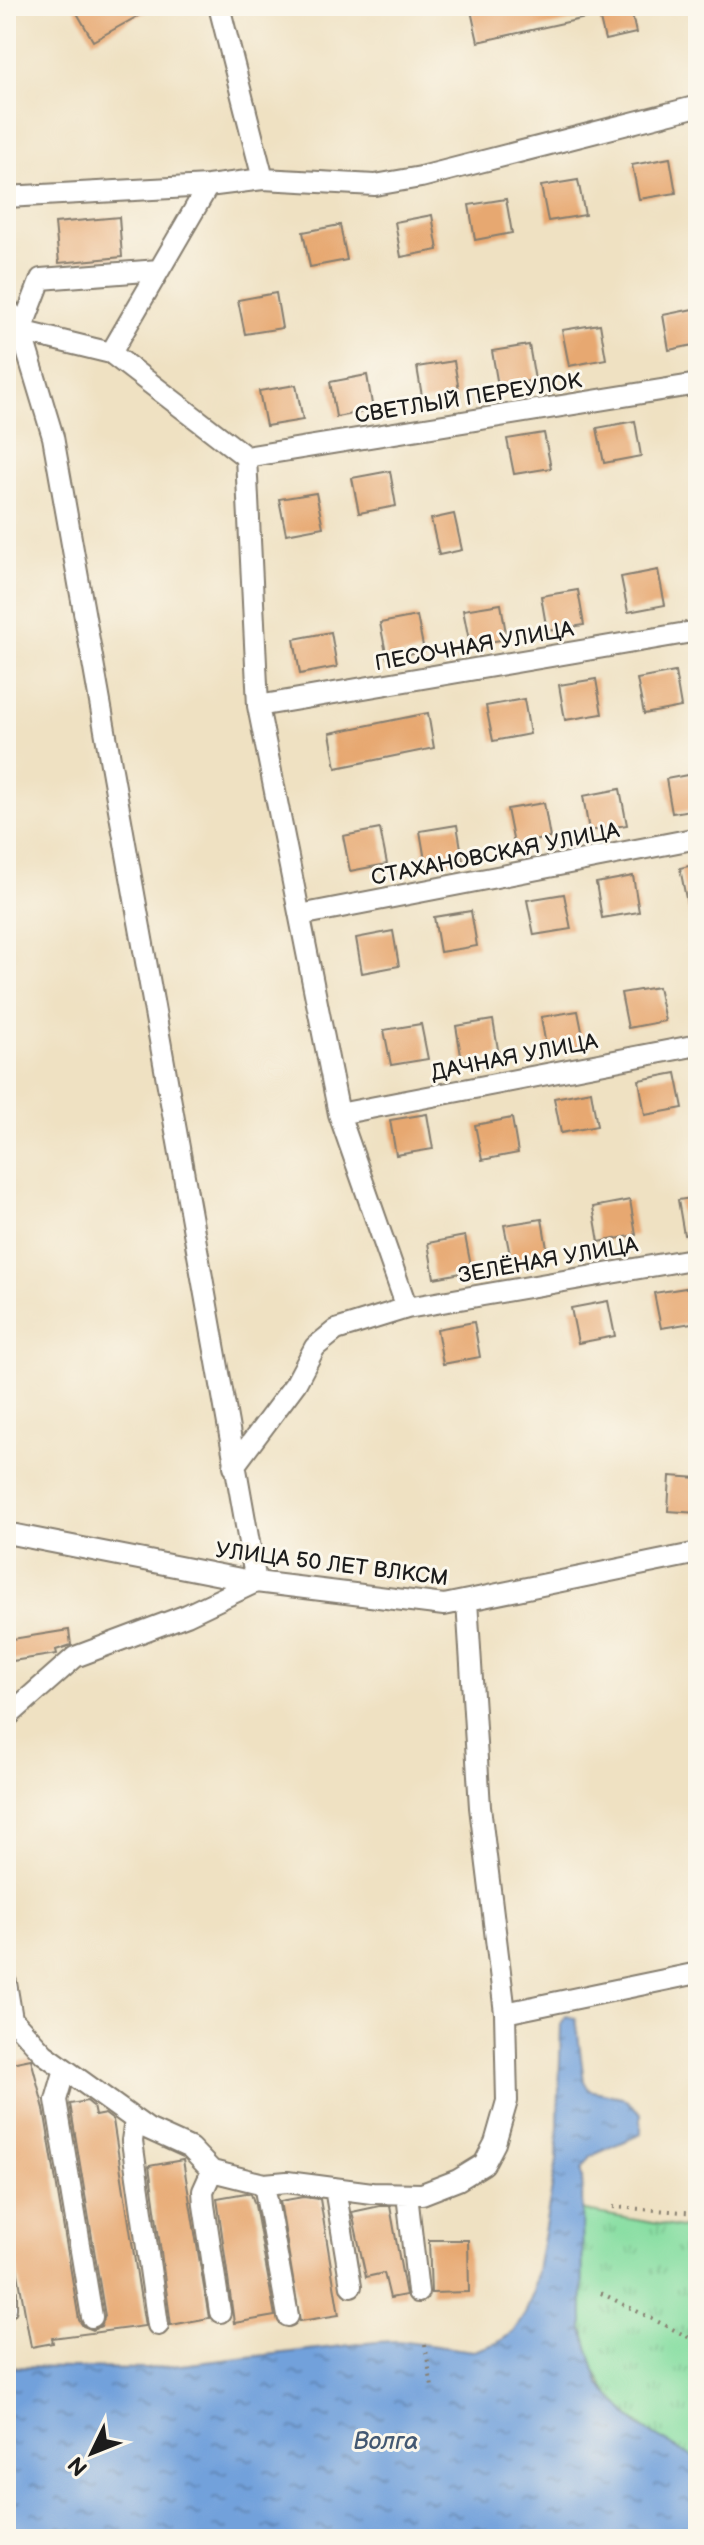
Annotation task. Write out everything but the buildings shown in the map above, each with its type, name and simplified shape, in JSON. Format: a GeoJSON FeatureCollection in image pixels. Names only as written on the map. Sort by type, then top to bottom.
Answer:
{"type":"FeatureCollection","features":[{"type":"Feature","properties":{"kind":"street"},"geometry":{"type":"LineString","coordinates":[[219,6],[263,179]]}},
{"type":"Feature","properties":{"kind":"street"},"geometry":{"type":"LineString","coordinates":[[6,197],[208,186],[263,179],[375,185],[421,177],[698,106]]}},
{"type":"Feature","properties":{"kind":"street"},"geometry":{"type":"LineString","coordinates":[[111,353],[208,186]]}},
{"type":"Feature","properties":{"kind":"street"},"geometry":{"type":"LineString","coordinates":[[21,331],[41,279],[159,270]]}},
{"type":"Feature","properties":{"kind":"street"},"geometry":{"type":"LineString","coordinates":[[6,305],[21,331],[53,437],[256,1582],[187,1615],[75,1657],[6,1718]]}},
{"type":"Feature","properties":{"kind":"street"},"geometry":{"type":"LineString","coordinates":[[21,331],[111,353],[246,457],[258,706],[339,1114],[407,1308]]}},
{"type":"Feature","properties":{"kind":"street","name":"СВЕТЛЫЙ ПЕРЕУЛОК"},"geometry":{"type":"LineString","coordinates":[[246,457],[698,384]]}},
{"type":"Feature","properties":{"kind":"street","name":"ПЕСОЧНАЯ УЛИЦА"},"geometry":{"type":"LineString","coordinates":[[258,706],[698,631]]}},
{"type":"Feature","properties":{"kind":"street","name":"СТАХАНОВСКАЯ УЛИЦА"},"geometry":{"type":"LineString","coordinates":[[300,915],[698,838]]}},
{"type":"Feature","properties":{"kind":"street","name":"ДАЧНАЯ УЛИЦА"},"geometry":{"type":"LineString","coordinates":[[339,1114],[698,1045]]}},
{"type":"Feature","properties":{"kind":"street","name":"ЗЕЛЁНАЯ УЛИЦА"},"geometry":{"type":"LineString","coordinates":[[234,1466],[296,1383],[315,1347],[336,1330],[407,1308],[698,1258]]}},
{"type":"Feature","properties":{"kind":"street","name":"УЛИЦА 50 ЛЕТ ВЛКСМ"},"geometry":{"type":"LineString","coordinates":[[6,1533],[256,1582],[444,1605],[698,1553]]}},
{"type":"Feature","properties":{"kind":"street"},"geometry":{"type":"LineString","coordinates":[[6,1983],[9,2021],[44,2054],[135,2120],[190,2148],[212,2171],[264,2184],[287,2182],[407,2194],[434,2190],[484,2164],[495,2143],[507,2101],[505,2013],[480,1807],[467,1601]]}},
{"type":"Feature","properties":{"kind":"street"},"geometry":{"type":"LineString","coordinates":[[505,2013],[698,1973]]}},
{"type":"Feature","properties":{"kind":"street"},"geometry":{"type":"LineString","coordinates":[[65,2069],[56,2100],[92,2317]]}},
{"type":"Feature","properties":{"kind":"street"},"geometry":{"type":"LineString","coordinates":[[135,2120],[132,2141],[158,2325]]}},
{"type":"Feature","properties":{"kind":"street"},"geometry":{"type":"LineString","coordinates":[[212,2171],[203,2191],[220,2312]]}},
{"type":"Feature","properties":{"kind":"street"},"geometry":{"type":"LineString","coordinates":[[264,2184],[288,2316]]}},
{"type":"Feature","properties":{"kind":"street"},"geometry":{"type":"LineString","coordinates":[[335,2188],[351,2286]]}},
{"type":"Feature","properties":{"kind":"street"},"geometry":{"type":"LineString","coordinates":[[407,2194],[418,2292]]}},
{"type":"Feature","properties":{"kind":"street"},"geometry":{"type":"LineString","coordinates":[[6,2293],[6,2308]]}},
{"type":"Feature","properties":{"kind":"path"},"geometry":{"type":"LineString","coordinates":[[613,2207],[698,2213]]}},
{"type":"Feature","properties":{"kind":"path"},"geometry":{"type":"LineString","coordinates":[[601,2293],[698,2342]]}},
{"type":"Feature","properties":{"kind":"path"},"geometry":{"type":"LineString","coordinates":[[425,2344],[432,2387]]}},
{"type":"Feature","properties":{"kind":"green space"},"geometry":{"type":"Polygon","coordinates":[[[580,2210],[698,2231],[698,2460],[639,2424],[622,2409],[596,2373],[582,2328],[580,2210]]]}},
{"type":"Feature","properties":{"kind":"water","name":"Волга"},"geometry":{"type":"Polygon","coordinates":[[[566,2016],[576,2018],[584,2081],[589,2090],[622,2097],[641,2113],[641,2134],[591,2156],[582,2169],[583,2329],[599,2384],[639,2426],[698,2460],[698,2539],[6,2539],[6,2367],[146,2369],[398,2341],[474,2351],[497,2343],[513,2332],[525,2314],[533,2293],[557,2160],[561,2024],[566,2016]]]}}]}
